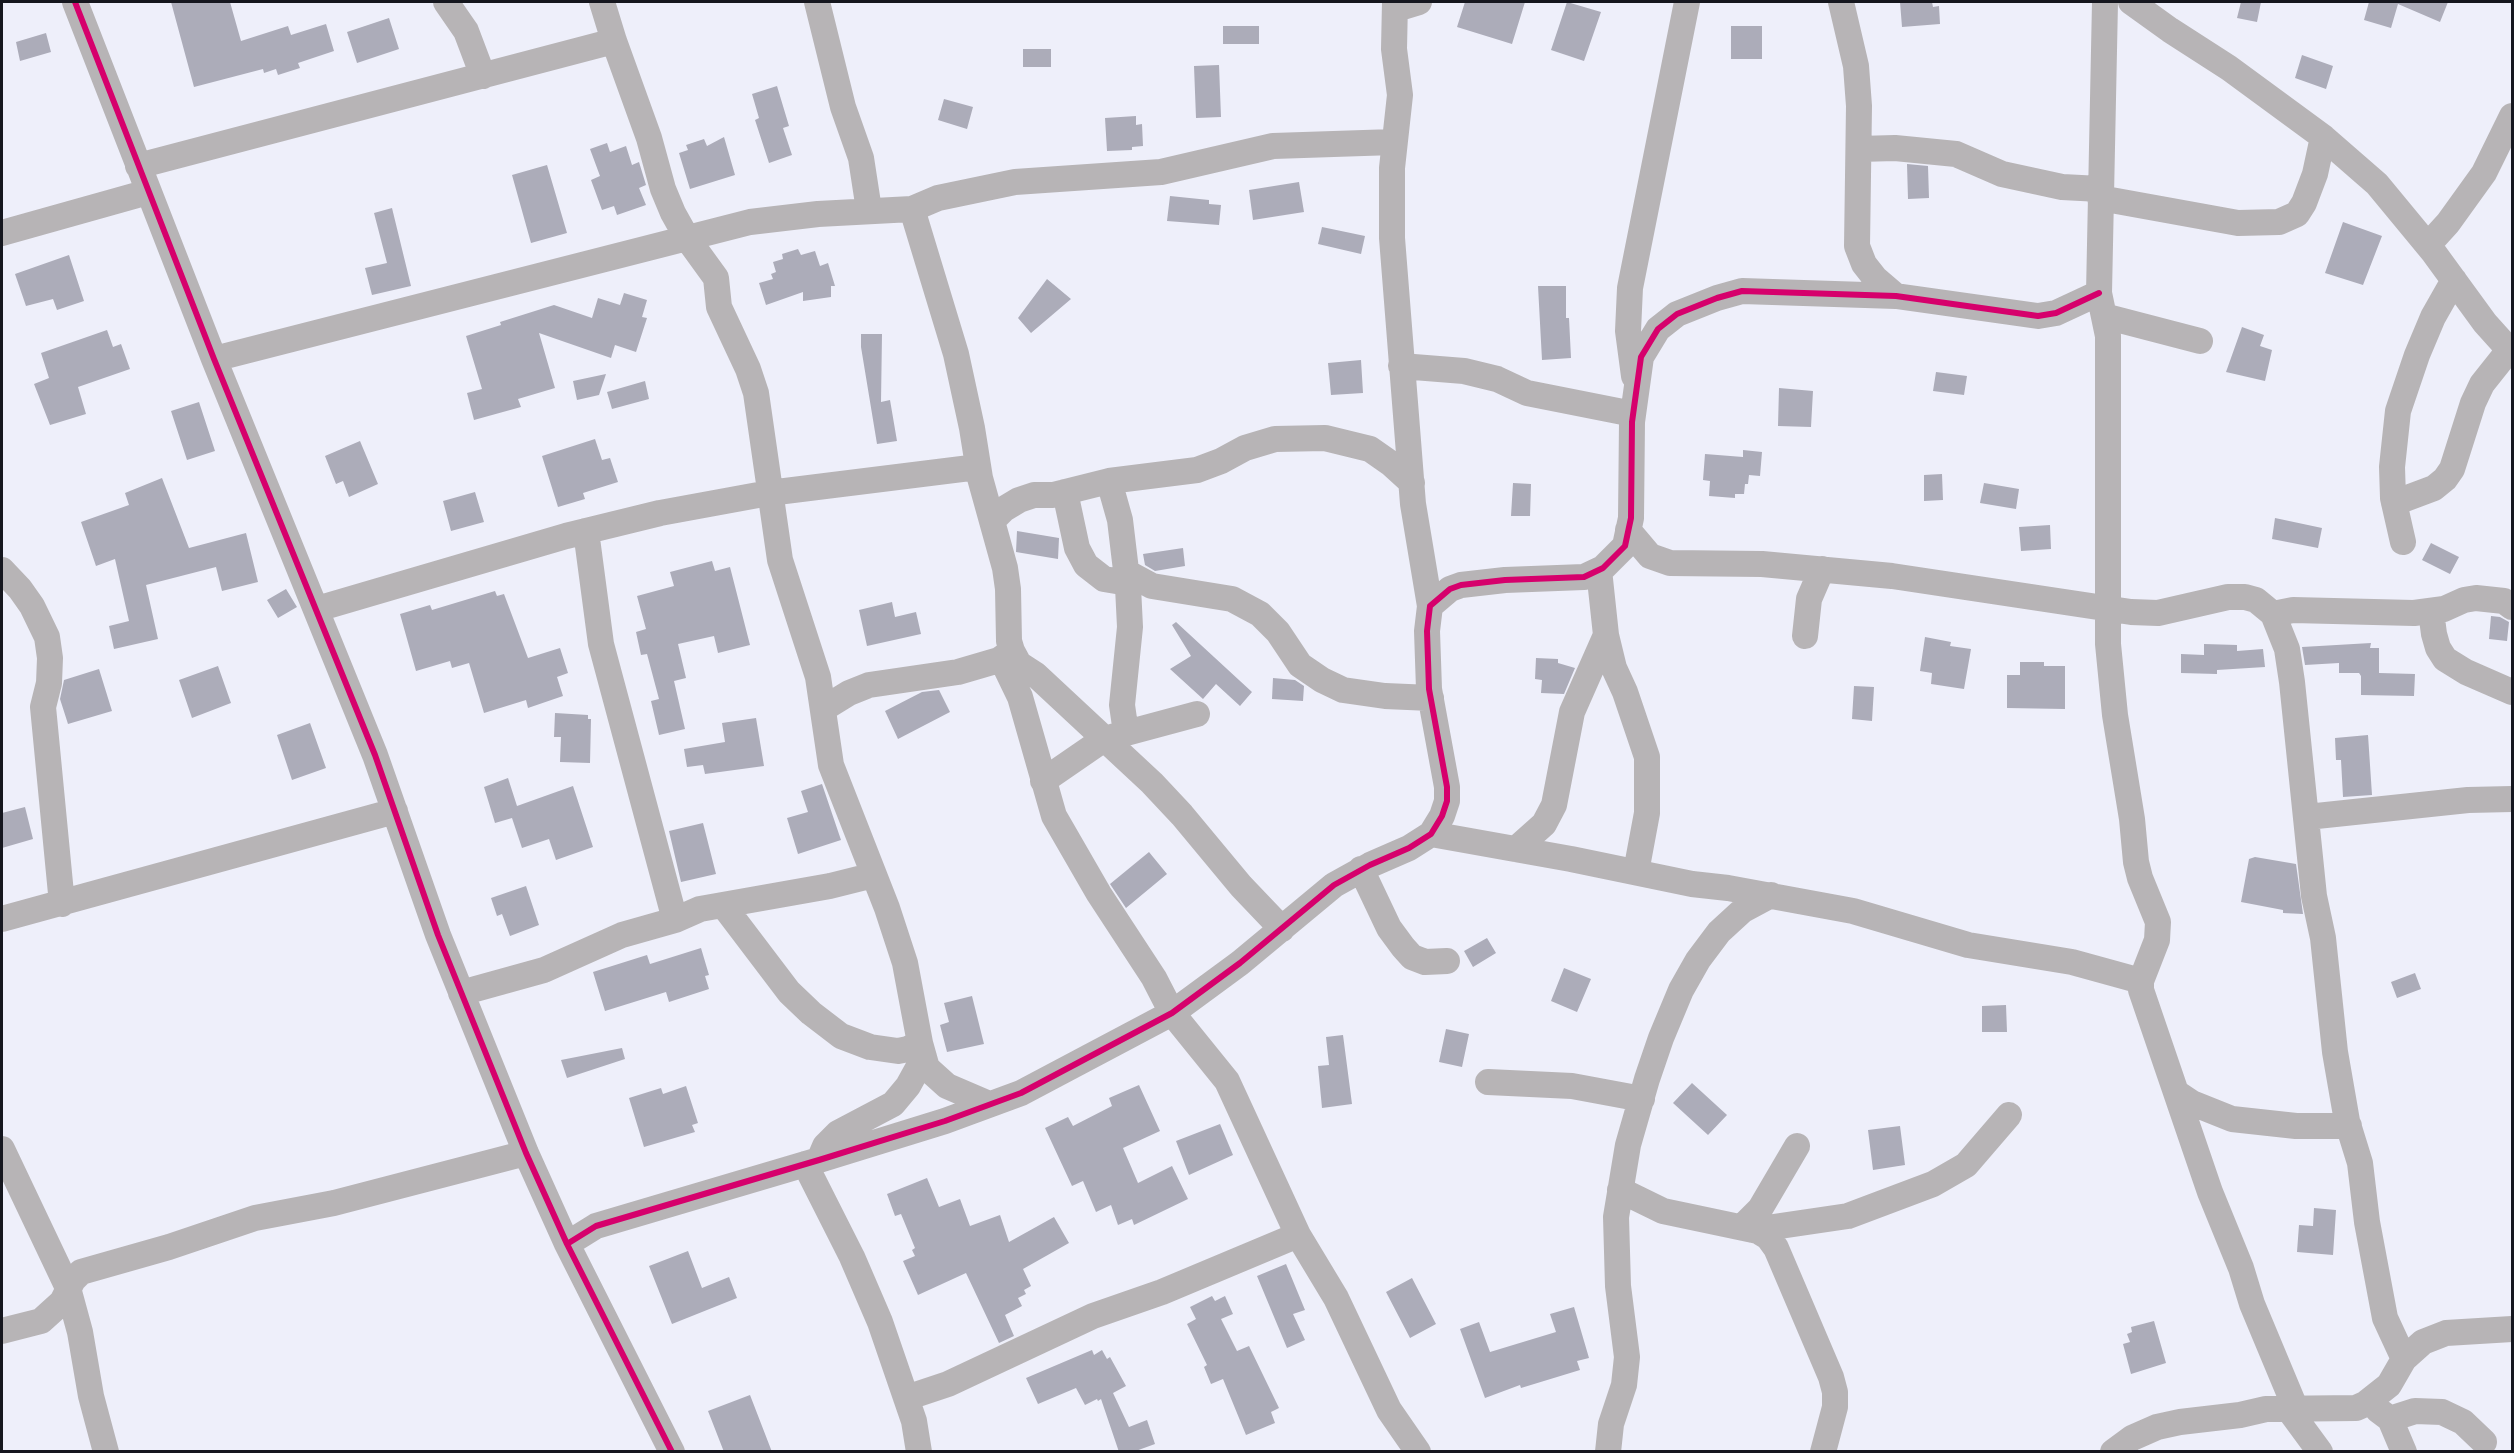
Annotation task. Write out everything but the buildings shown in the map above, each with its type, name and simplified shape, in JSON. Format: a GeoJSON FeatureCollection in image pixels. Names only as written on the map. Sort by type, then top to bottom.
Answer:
{"type":"FeatureCollection","features":[{"type":"Feature","properties":{"kind":"street"},"geometry":{"type":"LineString","coordinates":[[75,2],[214,359],[375,755],[461,993],[526,1153],[567,1244],[672,1452]]}},
{"type":"Feature","properties":{"kind":"street"},"geometry":{"type":"LineString","coordinates":[[446,2],[466,31],[483,76]]}},
{"type":"Feature","properties":{"kind":"street"},"geometry":{"type":"LineString","coordinates":[[602,2],[649,138],[663,189],[687,238],[716,278],[719,307],[748,369],[756,393],[780,560],[818,677],[831,765],[874,874],[904,963],[927,1068],[947,1086],[989,1104]]}},
{"type":"Feature","properties":{"kind":"street"},"geometry":{"type":"LineString","coordinates":[[1635,388],[1628,331],[1630,288],[1687,2]]}},
{"type":"Feature","properties":{"kind":"street"},"geometry":{"type":"LineString","coordinates":[[1841,2],[1856,66],[1859,106],[1856,224],[1859,254],[1875,278],[1896,296]]}},
{"type":"Feature","properties":{"kind":"street"},"geometry":{"type":"LineString","coordinates":[[2105,2],[2100,193],[2101,304],[2108,336],[2106,606],[2115,715],[2132,819],[2136,862],[2158,922],[2157,940],[2141,981],[2144,1000],[2214,1202],[2241,1268],[2252,1305],[2291,1407],[2320,1452]]}},
{"type":"Feature","properties":{"kind":"street"},"geometry":{"type":"LineString","coordinates":[[2131,2],[2229,68],[2323,137],[2378,184],[2428,245],[2485,323],[2511,352],[2482,384],[2473,403],[2452,469],[2445,479],[2434,488],[2394,503]]}},
{"type":"Feature","properties":{"kind":"street"},"geometry":{"type":"LineString","coordinates":[[567,1244],[596,1226],[812,1162],[1021,1093],[1172,1013],[1240,963],[1334,885],[1361,869],[1409,848],[1431,834],[1442,816],[1448,787],[1426,659],[1430,606],[1419,550],[1412,483],[1392,238],[1394,142],[1400,95],[1395,48],[1403,4]]}},
{"type":"Feature","properties":{"kind":"street"},"geometry":{"type":"LineString","coordinates":[[823,9],[843,107],[861,158],[869,210]]}},
{"type":"Feature","properties":{"kind":"street"},"geometry":{"type":"LineString","coordinates":[[138,166],[614,41]]}},
{"type":"Feature","properties":{"kind":"street"},"geometry":{"type":"LineString","coordinates":[[2428,245],[2448,223],[2484,173],[2512,116]]}},
{"type":"Feature","properties":{"kind":"street"},"geometry":{"type":"LineString","coordinates":[[1859,149],[1905,149],[1956,154],[2002,174],[2062,187],[2238,223],[2278,222],[2297,214],[2304,203],[2315,174],[2323,137]]}},
{"type":"Feature","properties":{"kind":"street"},"geometry":{"type":"LineString","coordinates":[[214,359],[750,222],[869,210],[912,209],[938,198],[1016,182],[1161,172],[1274,146],[1394,142]]}},
{"type":"Feature","properties":{"kind":"street"},"geometry":{"type":"LineString","coordinates":[[2,233],[148,192]]}},
{"type":"Feature","properties":{"kind":"street"},"geometry":{"type":"LineString","coordinates":[[912,209],[956,354],[979,472],[1005,568],[1006,668],[1020,698],[1054,816],[1099,894],[1154,978],[1172,1013],[1227,1082],[1298,1235],[1335,1299],[1408,1451]]}},
{"type":"Feature","properties":{"kind":"street"},"geometry":{"type":"LineString","coordinates":[[2403,542],[2394,503],[2392,467],[2398,411],[2425,336],[2454,280]]}},
{"type":"Feature","properties":{"kind":"street"},"geometry":{"type":"LineString","coordinates":[[1430,606],[1450,589],[1461,585],[1505,580],[1584,577],[1599,570],[1613,559],[1625,546],[1631,518],[1633,414],[1641,357],[1658,329],[1677,314],[1717,298],[1742,291],[1896,296],[2037,316],[2101,304],[2200,341]]}},
{"type":"Feature","properties":{"kind":"street"},"geometry":{"type":"LineString","coordinates":[[1401,366],[1464,371],[1497,379],[1527,393],[1633,414]]}},
{"type":"Feature","properties":{"kind":"street"},"geometry":{"type":"LineString","coordinates":[[1363,447],[1385,437],[1394,428],[1405,405]]}},
{"type":"Feature","properties":{"kind":"street"},"geometry":{"type":"LineString","coordinates":[[992,521],[1018,500],[1034,495],[1065,492],[1109,481],[1197,470],[1221,461],[1245,448],[1275,439],[1325,438],[1370,449],[1412,483]]}},
{"type":"Feature","properties":{"kind":"street"},"geometry":{"type":"LineString","coordinates":[[317,609],[586,531],[660,513],[769,493],[979,472],[1018,500]]}},
{"type":"Feature","properties":{"kind":"street"},"geometry":{"type":"LineString","coordinates":[[1109,481],[1120,520],[1130,627],[1122,705],[1115,736]]}},
{"type":"Feature","properties":{"kind":"street"},"geometry":{"type":"LineString","coordinates":[[1065,492],[1077,548],[1086,565],[1104,579],[1127,578],[1152,586],[1232,599],[1260,614],[1278,632],[1300,665],[1322,680],[1343,690],[1384,696],[1431,698]]}},
{"type":"Feature","properties":{"kind":"street"},"geometry":{"type":"LineString","coordinates":[[1628,530],[1650,556],[1670,563],[1762,564],[1822,569],[1963,585],[2021,596],[2106,606],[2131,612],[2158,613],[2228,597],[2245,597],[2256,600],[2273,614],[2286,649],[2292,682],[2313,896],[2323,938],[2336,1052],[2349,1126],[2360,1163],[2367,1222],[2385,1317],[2404,1359]]}},
{"type":"Feature","properties":{"kind":"street"},"geometry":{"type":"LineString","coordinates":[[586,531],[600,644],[615,704],[644,799],[675,920]]}},
{"type":"Feature","properties":{"kind":"street"},"geometry":{"type":"LineString","coordinates":[[1805,636],[1809,599],[1822,569]]}},
{"type":"Feature","properties":{"kind":"street"},"geometry":{"type":"LineString","coordinates":[[2,570],[33,606],[47,637],[50,658],[49,683],[43,707],[62,904]]}},
{"type":"Feature","properties":{"kind":"street"},"geometry":{"type":"LineString","coordinates":[[1599,570],[1606,635],[1614,668],[1625,692],[1647,757],[1647,813],[1636,872]]}},
{"type":"Feature","properties":{"kind":"street"},"geometry":{"type":"LineString","coordinates":[[2273,614],[2293,610],[2414,613],[2444,609],[2464,600],[2476,598],[2504,601],[2512,607]]}},
{"type":"Feature","properties":{"kind":"street"},"geometry":{"type":"LineString","coordinates":[[2431,610],[2434,634],[2438,648],[2445,659],[2466,672],[2512,692]]}},
{"type":"Feature","properties":{"kind":"street"},"geometry":{"type":"LineString","coordinates":[[1516,849],[1544,824],[1554,805],[1572,712],[1606,635]]}},
{"type":"Feature","properties":{"kind":"street"},"geometry":{"type":"LineString","coordinates":[[823,709],[849,693],[869,685],[931,677],[1006,656],[1036,675],[1115,736],[1241,886],[1282,929]]}},
{"type":"Feature","properties":{"kind":"street"},"geometry":{"type":"LineString","coordinates":[[1043,781],[1115,736],[1197,714]]}},
{"type":"Feature","properties":{"kind":"street"},"geometry":{"type":"LineString","coordinates":[[2307,817],[2468,800],[2512,799]]}},
{"type":"Feature","properties":{"kind":"street"},"geometry":{"type":"LineString","coordinates":[[2,919],[395,811]]}},
{"type":"Feature","properties":{"kind":"street"},"geometry":{"type":"LineString","coordinates":[[1431,834],[1692,884],[1853,911],[1968,945],[2072,962],[2141,981]]}},
{"type":"Feature","properties":{"kind":"street"},"geometry":{"type":"LineString","coordinates":[[1361,869],[1389,928],[1402,948],[1412,957],[1425,962],[1447,961]]}},
{"type":"Feature","properties":{"kind":"street"},"geometry":{"type":"LineString","coordinates":[[461,993],[544,970],[622,935],[675,920],[700,909],[830,886],[874,874]]}},
{"type":"Feature","properties":{"kind":"street"},"geometry":{"type":"LineString","coordinates":[[1608,1452],[1611,1424],[1624,1385],[1627,1357],[1616,1251],[1620,1190],[1628,1145],[1661,1038],[1681,990],[1698,960],[1719,932],[1743,910],[1771,896]]}},
{"type":"Feature","properties":{"kind":"street"},"geometry":{"type":"LineString","coordinates":[[723,905],[789,992],[811,1013],[841,1036],[870,1047],[898,1051],[922,1050]]}},
{"type":"Feature","properties":{"kind":"street"},"geometry":{"type":"LineString","coordinates":[[812,1162],[838,1133],[893,1104],[908,1086],[922,1050]]}},
{"type":"Feature","properties":{"kind":"street"},"geometry":{"type":"LineString","coordinates":[[1488,1082],[1572,1086],[1642,1099]]}},
{"type":"Feature","properties":{"kind":"street"},"geometry":{"type":"LineString","coordinates":[[2177,1093],[2192,1103],[2232,1119],[2296,1126],[2349,1126]]}},
{"type":"Feature","properties":{"kind":"street"},"geometry":{"type":"LineString","coordinates":[[1747,1228],[1848,1216],[1933,1184],[1966,1165],[2009,1115]]}},
{"type":"Feature","properties":{"kind":"street"},"geometry":{"type":"LineString","coordinates":[[1747,1228],[1797,1146]]}},
{"type":"Feature","properties":{"kind":"street"},"geometry":{"type":"LineString","coordinates":[[2,1149],[68,1288],[106,1452]]}},
{"type":"Feature","properties":{"kind":"street"},"geometry":{"type":"LineString","coordinates":[[2,1331],[41,1321],[62,1302],[68,1288],[81,1272],[255,1218],[334,1203],[526,1153]]}},
{"type":"Feature","properties":{"kind":"street"},"geometry":{"type":"LineString","coordinates":[[812,1162],[880,1322],[914,1421],[919,1452]]}},
{"type":"Feature","properties":{"kind":"street"},"geometry":{"type":"LineString","coordinates":[[1620,1190],[1663,1211],[1747,1228],[1768,1237],[1776,1248],[1831,1377],[1835,1392],[1835,1407],[1823,1452]]}},
{"type":"Feature","properties":{"kind":"street"},"geometry":{"type":"LineString","coordinates":[[906,1398],[948,1384],[1093,1316],[1162,1292],[1298,1235]]}},
{"type":"Feature","properties":{"kind":"street"},"geometry":{"type":"LineString","coordinates":[[2113,1452],[2132,1438],[2157,1427],[2291,1407],[2342,1409],[2365,1404],[2389,1385],[2404,1359],[2423,1342],[2446,1333],[2512,1329]]}},
{"type":"Feature","properties":{"kind":"street"},"geometry":{"type":"LineString","coordinates":[[2365,1404],[2390,1419],[2404,1452]]}},
{"type":"Feature","properties":{"kind":"street"},"geometry":{"type":"LineString","coordinates":[[2390,1419],[2415,1411],[2442,1412],[2463,1422],[2484,1442]]}},
{"type":"Feature","properties":{"kind":"cycle path"},"geometry":{"type":"LineString","coordinates":[[75,2],[214,359],[375,755],[438,935],[526,1153],[567,1244],[672,1452]]}},
{"type":"Feature","properties":{"kind":"cycle path"},"geometry":{"type":"LineString","coordinates":[[567,1244],[596,1226],[945,1121],[1021,1093],[1172,1013],[1240,963],[1334,885],[1370,865],[1409,848],[1431,834],[1442,816],[1447,801],[1447,787],[1429,689],[1427,631],[1430,606],[1450,589],[1461,585],[1505,580],[1584,577],[1603,568],[1625,546],[1631,518],[1632,422],[1641,357],[1658,329],[1677,314],[1742,291],[1896,296],[2038,316],[2056,313],[2099,293]]}}]}
